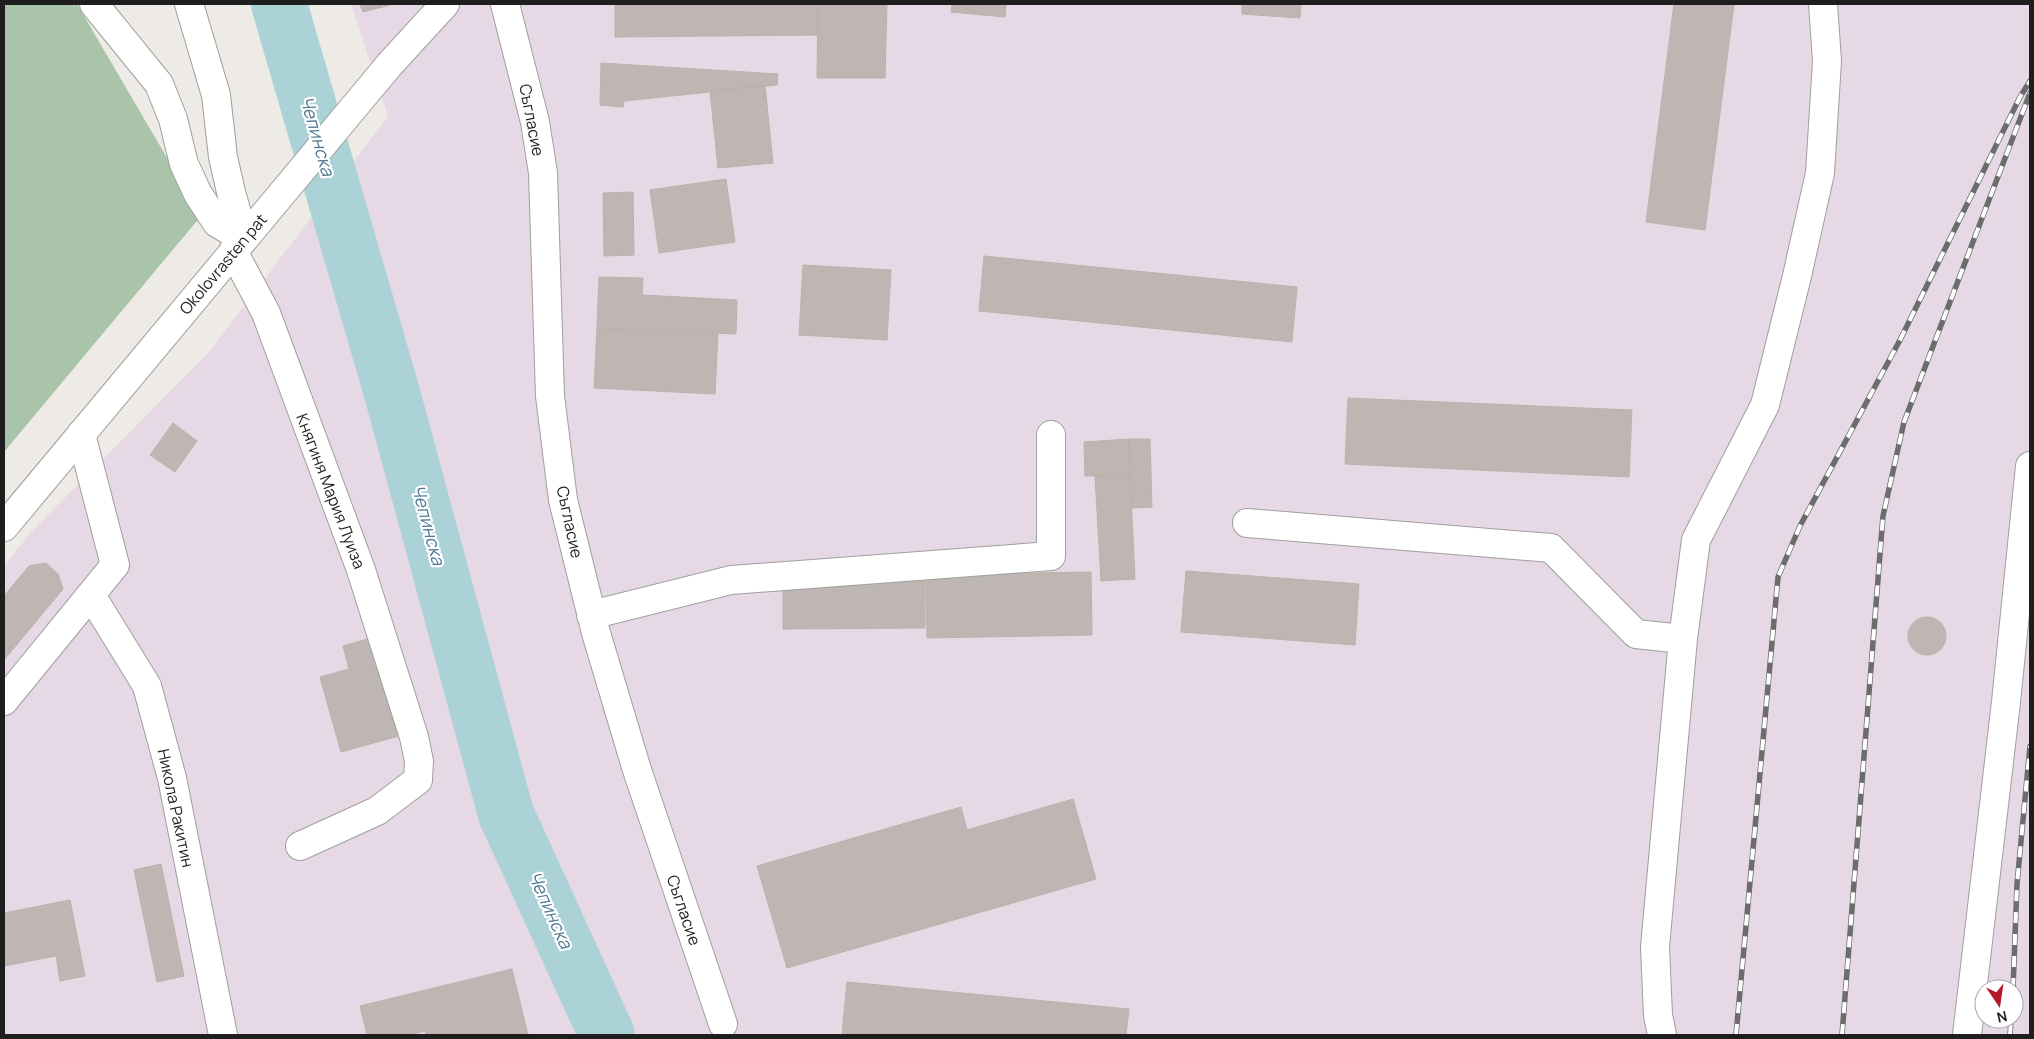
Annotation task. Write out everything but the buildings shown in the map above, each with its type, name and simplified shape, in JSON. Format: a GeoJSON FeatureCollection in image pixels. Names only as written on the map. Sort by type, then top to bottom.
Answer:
{"type":"FeatureCollection","features":[{"type":"Feature","properties":{"kind":"street"},"geometry":{"type":"LineString","coordinates":[[94,4],[159,84],[172,118],[184,164],[198,194],[217,222],[239,245]]}},
{"type":"Feature","properties":{"kind":"street","name":"Княгиня Мария Луиза"},"geometry":{"type":"LineString","coordinates":[[189,4],[216,95],[239,245],[361,570],[414,738],[419,761],[418,780],[377,811],[300,846]]}},
{"type":"Feature","properties":{"kind":"street","name":"Okolovrasten pat"},"geometry":{"type":"LineString","coordinates":[[4,527],[390,64],[445,4]]}},
{"type":"Feature","properties":{"kind":"street","name":"Съгласие"},"geometry":{"type":"LineString","coordinates":[[505,4],[535,122],[543,173],[550,396],[563,500],[591,615],[637,770],[723,1024]]}},
{"type":"Feature","properties":{"kind":"street"},"geometry":{"type":"LineString","coordinates":[[1662,1035],[1658,1015],[1656,947],[1683,638],[1696,540],[1765,404],[1799,267],[1820,173],[1827,61],[1823,4]]}},
{"type":"Feature","properties":{"kind":"street"},"geometry":{"type":"LineString","coordinates":[[4,701],[116,565],[81,434]]}},
{"type":"Feature","properties":{"kind":"street"},"geometry":{"type":"LineString","coordinates":[[591,615],[731,580],[1051,556],[1051,435]]}},
{"type":"Feature","properties":{"kind":"street"},"geometry":{"type":"LineString","coordinates":[[1967,1035],[2006,702],[2030,466]]}},
{"type":"Feature","properties":{"kind":"street"},"geometry":{"type":"LineString","coordinates":[[1247,523],[1552,548],[1636,634],[1683,638]]}},
{"type":"Feature","properties":{"kind":"street","name":"Никола Ракитин"},"geometry":{"type":"LineString","coordinates":[[91,595],[147,686],[172,778],[223,1035]]}},
{"type":"Feature","properties":{"kind":"shaded area"},"geometry":{"type":"Polygon","coordinates":[[[351,4],[2030,4],[2030,1035],[4,1035],[4,567],[31,532],[210,351],[388,116],[351,4]]]}},
{"type":"Feature","properties":{"kind":"green space"},"geometry":{"type":"Polygon","coordinates":[[[4,4],[77,4],[201,216],[4,452],[4,4]]]}},
{"type":"Feature","properties":{"kind":"waterway","name":"Чепинска"},"geometry":{"type":"LineString","coordinates":[[279,4],[392,393],[506,814],[607,1035]]}},
{"type":"Feature","properties":{"kind":"railway"},"geometry":{"type":"LineString","coordinates":[[1736,1035],[1778,577],[1800,526],[1900,340],[2020,97],[2030,81]]}},
{"type":"Feature","properties":{"kind":"railway"},"geometry":{"type":"LineString","coordinates":[[1842,1035],[1883,516],[1904,422],[2030,93]]}},
{"type":"Feature","properties":{"kind":"railway"},"geometry":{"type":"LineString","coordinates":[[2013,979],[2017,884],[2030,746]]}},
{"type":"Feature","properties":{"kind":"railway"},"geometry":{"type":"LineString","coordinates":[[2010,1029],[2010,1035]]}}]}
